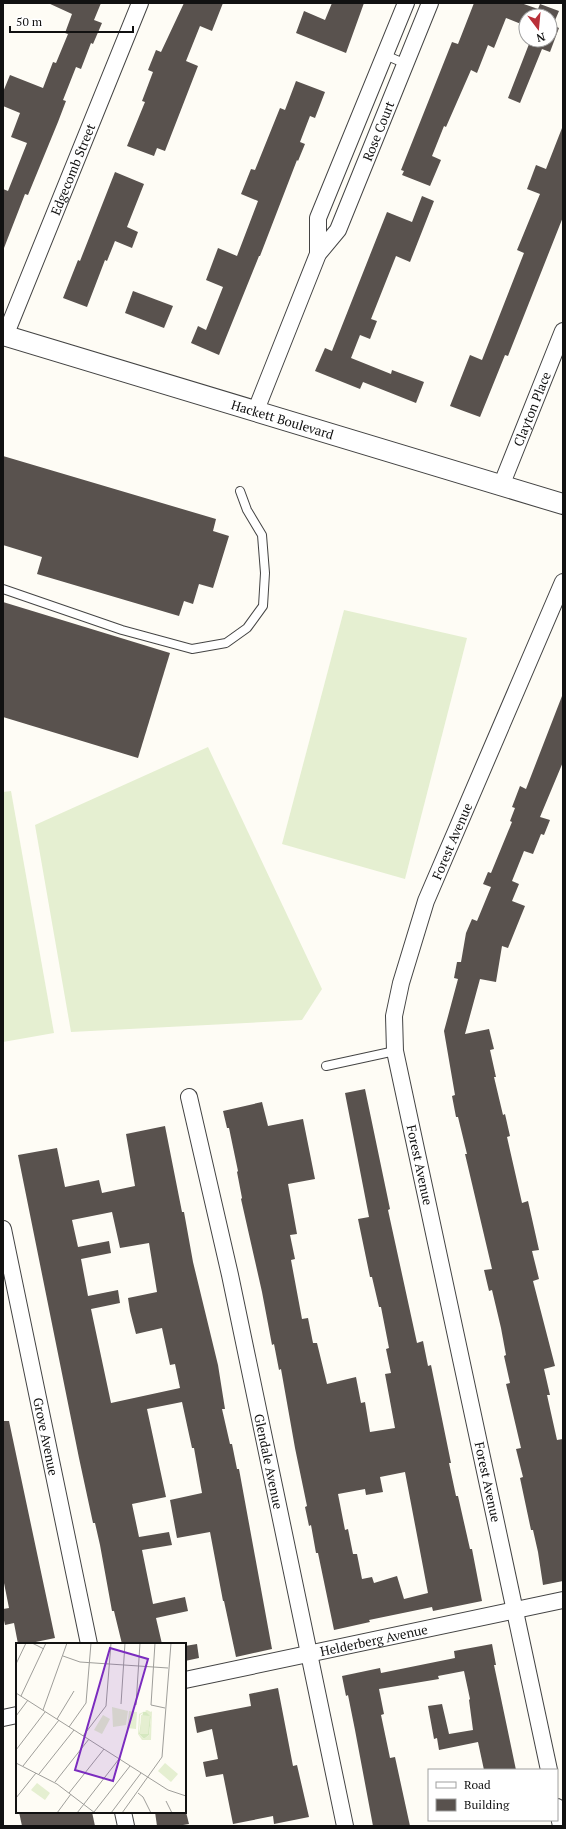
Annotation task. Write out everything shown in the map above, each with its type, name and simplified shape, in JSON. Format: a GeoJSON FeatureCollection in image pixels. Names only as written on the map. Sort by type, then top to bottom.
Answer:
{"type":"FeatureCollection","features":[{"type":"Feature","properties":{"kind":"street","name":"Edgecomb Street"},"geometry":{"type":"LineString","coordinates":[[4,335],[140,3]]}},
{"type":"Feature","properties":{"kind":"street","name":"Rose Court"},"geometry":{"type":"LineString","coordinates":[[318,254],[318,218],[406,3]]}},
{"type":"Feature","properties":{"kind":"street","name":"Rose Court"},"geometry":{"type":"LineString","coordinates":[[256,410],[318,254],[338,230],[430,3]]}},
{"type":"Feature","properties":{"kind":"street","name":"Clayton Place"},"geometry":{"type":"LineString","coordinates":[[501,486],[563,331]]}},
{"type":"Feature","properties":{"kind":"street","name":"Hackett Boulevard"},"geometry":{"type":"LineString","coordinates":[[4,335],[563,504]]}},
{"type":"Feature","properties":{"kind":"street","name":"Forest Avenue"},"geometry":{"type":"LineString","coordinates":[[549,1769],[516,1610],[395,1051],[394,1016],[401,983],[426,901],[563,582]]}},
{"type":"Feature","properties":{"kind":"street","name":"Glendale Avenue"},"geometry":{"type":"LineString","coordinates":[[189,1097],[230,1275],[344,1826]]}},
{"type":"Feature","properties":{"kind":"street","name":"Grove Avenue"},"geometry":{"type":"LineString","coordinates":[[3,1229],[89,1643]]}},
{"type":"Feature","properties":{"kind":"street","name":"Helderberg Avenue"},"geometry":{"type":"LineString","coordinates":[[186,1680],[563,1600]]}},
{"type":"Feature","properties":{"kind":"street"},"geometry":{"type":"LineString","coordinates":[[3,1718],[16,1715]]}},
{"type":"Feature","properties":{"kind":"street"},"geometry":{"type":"LineString","coordinates":[[558,1812],[561,1826]]}},
{"type":"Feature","properties":{"kind":"street"},"geometry":{"type":"LineString","coordinates":[[123,1813],[126,1826]]}},
{"type":"Feature","properties":{"kind":"lane"},"geometry":{"type":"LineString","coordinates":[[385,55],[406,64]]}},
{"type":"Feature","properties":{"kind":"lane"},"geometry":{"type":"LineString","coordinates":[[3,589],[122,630],[192,649],[226,643],[247,628],[263,606],[265,573],[262,535],[247,510],[240,491]]}},
{"type":"Feature","properties":{"kind":"lane"},"geometry":{"type":"LineString","coordinates":[[326,1066],[395,1051]]}},
{"type":"Feature","properties":{"kind":"green space"},"geometry":{"type":"Polygon","coordinates":[[[344,610],[467,638],[405,879],[282,844],[344,610]]]}},
{"type":"Feature","properties":{"kind":"green space"},"geometry":{"type":"Polygon","coordinates":[[[208,747],[322,989],[302,1020],[71,1032],[35,825],[208,747]]]}},
{"type":"Feature","properties":{"kind":"green space"},"geometry":{"type":"Polygon","coordinates":[[[11,791],[54,1033],[3,1042],[3,792],[11,791]]]}},
{"type":"Feature","properties":{"kind":"building"},"geometry":{"type":"Polygon","coordinates":[[[48,3],[101,3],[94,20],[102,23],[93,44],[91,43],[81,69],[76,67],[63,100],[66,101],[58,122],[28,195],[25,194],[4,248],[3,189],[8,191],[27,143],[11,137],[20,113],[3,106],[3,92],[10,75],[43,88],[53,62],[56,63],[68,34],[65,33],[72,14],[48,3]]]}},
{"type":"Feature","properties":{"kind":"building"},"geometry":{"type":"Polygon","coordinates":[[[184,3],[223,3],[212,31],[200,26],[186,61],[198,66],[165,151],[157,148],[154,156],[127,146],[145,102],[142,101],[153,72],[148,70],[156,50],[161,52],[184,3]]]}},
{"type":"Feature","properties":{"kind":"building"},"geometry":{"type":"Polygon","coordinates":[[[332,3],[364,3],[346,53],[296,33],[304,11],[325,20],[332,3]]]}},
{"type":"Feature","properties":{"kind":"building"},"geometry":{"type":"Polygon","coordinates":[[[474,3],[521,3],[535,8],[518,8],[518,23],[506,18],[494,48],[488,45],[477,73],[471,70],[446,127],[444,126],[432,156],[441,160],[430,186],[402,175],[404,171],[401,170],[452,42],[458,44],[474,3]]]}},
{"type":"Feature","properties":{"kind":"building"},"geometry":{"type":"Polygon","coordinates":[[[540,4],[551,8],[538,8],[540,4]]]}},
{"type":"Feature","properties":{"kind":"building"},"geometry":{"type":"Polygon","coordinates":[[[527,48],[552,48],[550,52],[542,49],[520,103],[508,98],[527,48]]]}},
{"type":"Feature","properties":{"kind":"building"},"geometry":{"type":"Polygon","coordinates":[[[296,81],[325,92],[315,118],[310,116],[300,142],[305,144],[298,161],[297,160],[260,256],[219,355],[191,343],[198,326],[206,330],[223,287],[206,280],[218,248],[237,256],[258,201],[241,194],[251,169],[255,170],[280,108],[285,110],[296,81]]]}},
{"type":"Feature","properties":{"kind":"building"},"geometry":{"type":"Polygon","coordinates":[[[562,128],[563,217],[508,356],[505,355],[480,417],[450,406],[470,355],[482,360],[524,253],[517,250],[540,194],[527,189],[536,165],[546,169],[562,128]]]}},
{"type":"Feature","properties":{"kind":"building"},"geometry":{"type":"Polygon","coordinates":[[[115,172],[144,184],[127,227],[138,232],[132,248],[115,241],[107,261],[105,260],[87,307],[63,298],[78,260],[80,261],[115,172]]]}},
{"type":"Feature","properties":{"kind":"building"},"geometry":{"type":"Polygon","coordinates":[[[422,196],[434,201],[410,262],[396,256],[371,319],[377,321],[370,339],[360,335],[351,358],[391,374],[392,370],[424,382],[416,403],[363,382],[360,389],[315,371],[325,348],[332,351],[387,212],[412,222],[422,196]]]}},
{"type":"Feature","properties":{"kind":"building"},"geometry":{"type":"Polygon","coordinates":[[[133,291],[173,306],[164,328],[125,313],[133,291]]]}},
{"type":"Feature","properties":{"kind":"building"},"geometry":{"type":"Polygon","coordinates":[[[3,456],[216,519],[213,531],[229,536],[213,588],[199,584],[193,604],[184,601],[179,616],[37,574],[42,557],[3,545],[3,456]]]}},
{"type":"Feature","properties":{"kind":"building"},"geometry":{"type":"Polygon","coordinates":[[[3,602],[170,653],[138,758],[3,717],[3,602]]]}},
{"type":"Feature","properties":{"kind":"building"},"geometry":{"type":"Polygon","coordinates":[[[562,696],[563,762],[540,817],[550,820],[544,835],[541,834],[533,854],[524,851],[512,881],[519,884],[512,901],[525,906],[508,948],[502,946],[496,982],[480,979],[465,1034],[489,1029],[494,1049],[490,1050],[496,1077],[494,1077],[503,1115],[505,1114],[510,1136],[507,1137],[522,1203],[528,1201],[539,1250],[532,1251],[539,1279],[533,1281],[555,1366],[544,1369],[550,1395],[547,1395],[557,1440],[563,1439],[563,1581],[543,1585],[538,1552],[533,1530],[531,1530],[520,1478],[523,1477],[516,1449],[521,1448],[506,1384],[510,1383],[504,1356],[506,1355],[501,1328],[492,1290],[489,1291],[484,1270],[492,1269],[465,1154],[467,1154],[458,1117],[456,1117],[452,1096],[455,1095],[444,1031],[458,979],[454,978],[457,962],[461,962],[466,933],[472,919],[477,921],[491,887],[483,884],[488,872],[491,873],[512,822],[510,821],[515,808],[512,807],[520,786],[526,789],[562,696]]]}},
{"type":"Feature","properties":{"kind":"building"},"geometry":{"type":"Polygon","coordinates":[[[365,1089],[390,1209],[388,1210],[417,1343],[423,1341],[428,1366],[431,1365],[451,1463],[449,1463],[456,1496],[458,1496],[470,1549],[472,1549],[482,1601],[433,1611],[432,1607],[369,1620],[370,1622],[334,1630],[318,1553],[316,1553],[311,1525],[309,1526],[305,1507],[307,1506],[281,1369],[279,1370],[274,1344],[272,1345],[262,1292],[241,1199],[238,1171],[229,1128],[227,1128],[223,1111],[262,1102],[268,1126],[303,1119],[315,1179],[288,1184],[297,1234],[290,1235],[295,1259],[291,1260],[302,1319],[308,1318],[313,1343],[317,1343],[327,1384],[356,1377],[361,1403],[365,1402],[370,1432],[395,1428],[385,1374],[391,1373],[386,1349],[389,1348],[381,1307],[379,1307],[372,1277],[370,1277],[358,1219],[369,1217],[345,1093],[365,1089]],[[405,1472],[380,1477],[383,1492],[366,1495],[365,1489],[338,1494],[345,1530],[348,1529],[353,1554],[357,1554],[362,1579],[372,1577],[374,1583],[397,1576],[404,1599],[428,1593],[405,1472]]]}},
{"type":"Feature","properties":{"kind":"building"},"geometry":{"type":"Polygon","coordinates":[[[165,1126],[182,1212],[184,1212],[193,1262],[218,1365],[225,1409],[222,1409],[230,1444],[232,1444],[237,1469],[239,1469],[272,1649],[236,1657],[223,1601],[210,1532],[177,1538],[170,1500],[202,1493],[194,1448],[192,1448],[182,1402],[147,1409],[166,1497],[132,1504],[139,1537],[169,1532],[172,1545],[142,1550],[153,1604],[185,1597],[188,1611],[156,1618],[162,1643],[122,1643],[114,1611],[112,1611],[100,1545],[95,1523],[93,1523],[79,1458],[18,1155],[57,1148],[65,1187],[99,1180],[102,1193],[135,1186],[126,1134],[165,1126]],[[112,1212],[72,1220],[78,1247],[109,1241],[111,1253],[81,1259],[88,1296],[118,1290],[120,1303],[91,1309],[111,1403],[180,1388],[175,1364],[170,1365],[162,1328],[136,1334],[130,1311],[128,1298],[157,1292],[149,1243],[120,1248],[112,1212]]]}},
{"type":"Feature","properties":{"kind":"building"},"geometry":{"type":"Polygon","coordinates":[[[3,1421],[9,1421],[55,1638],[31,1643],[18,1643],[14,1623],[5,1625],[3,1609],[9,1608],[3,1578],[3,1421]]]}},
{"type":"Feature","properties":{"kind":"building"},"geometry":{"type":"Polygon","coordinates":[[[197,1644],[199,1658],[186,1661],[186,1646],[197,1644]]]}},
{"type":"Feature","properties":{"kind":"building"},"geometry":{"type":"Polygon","coordinates":[[[492,1644],[496,1665],[494,1665],[516,1769],[484,1769],[478,1742],[439,1750],[437,1738],[434,1739],[428,1706],[442,1704],[449,1734],[473,1730],[470,1699],[464,1671],[438,1676],[439,1679],[379,1689],[384,1714],[381,1715],[390,1758],[395,1757],[410,1826],[373,1826],[348,1695],[346,1696],[342,1676],[380,1668],[381,1673],[455,1658],[454,1651],[492,1644]]]}},
{"type":"Feature","properties":{"kind":"building"},"geometry":{"type":"Polygon","coordinates":[[[278,1688],[293,1766],[297,1765],[309,1817],[274,1824],[273,1816],[233,1824],[223,1774],[206,1777],[203,1762],[218,1759],[212,1729],[197,1733],[194,1717],[251,1706],[249,1694],[278,1688]]]}},
{"type":"Feature","properties":{"kind":"building"},"geometry":{"type":"Polygon","coordinates":[[[186,1812],[189,1824],[177,1826],[157,1826],[155,1813],[186,1812]]]}},
{"type":"Feature","properties":{"kind":"building"},"geometry":{"type":"Polygon","coordinates":[[[19,1813],[92,1813],[95,1826],[22,1826],[19,1813]]]}}]}
